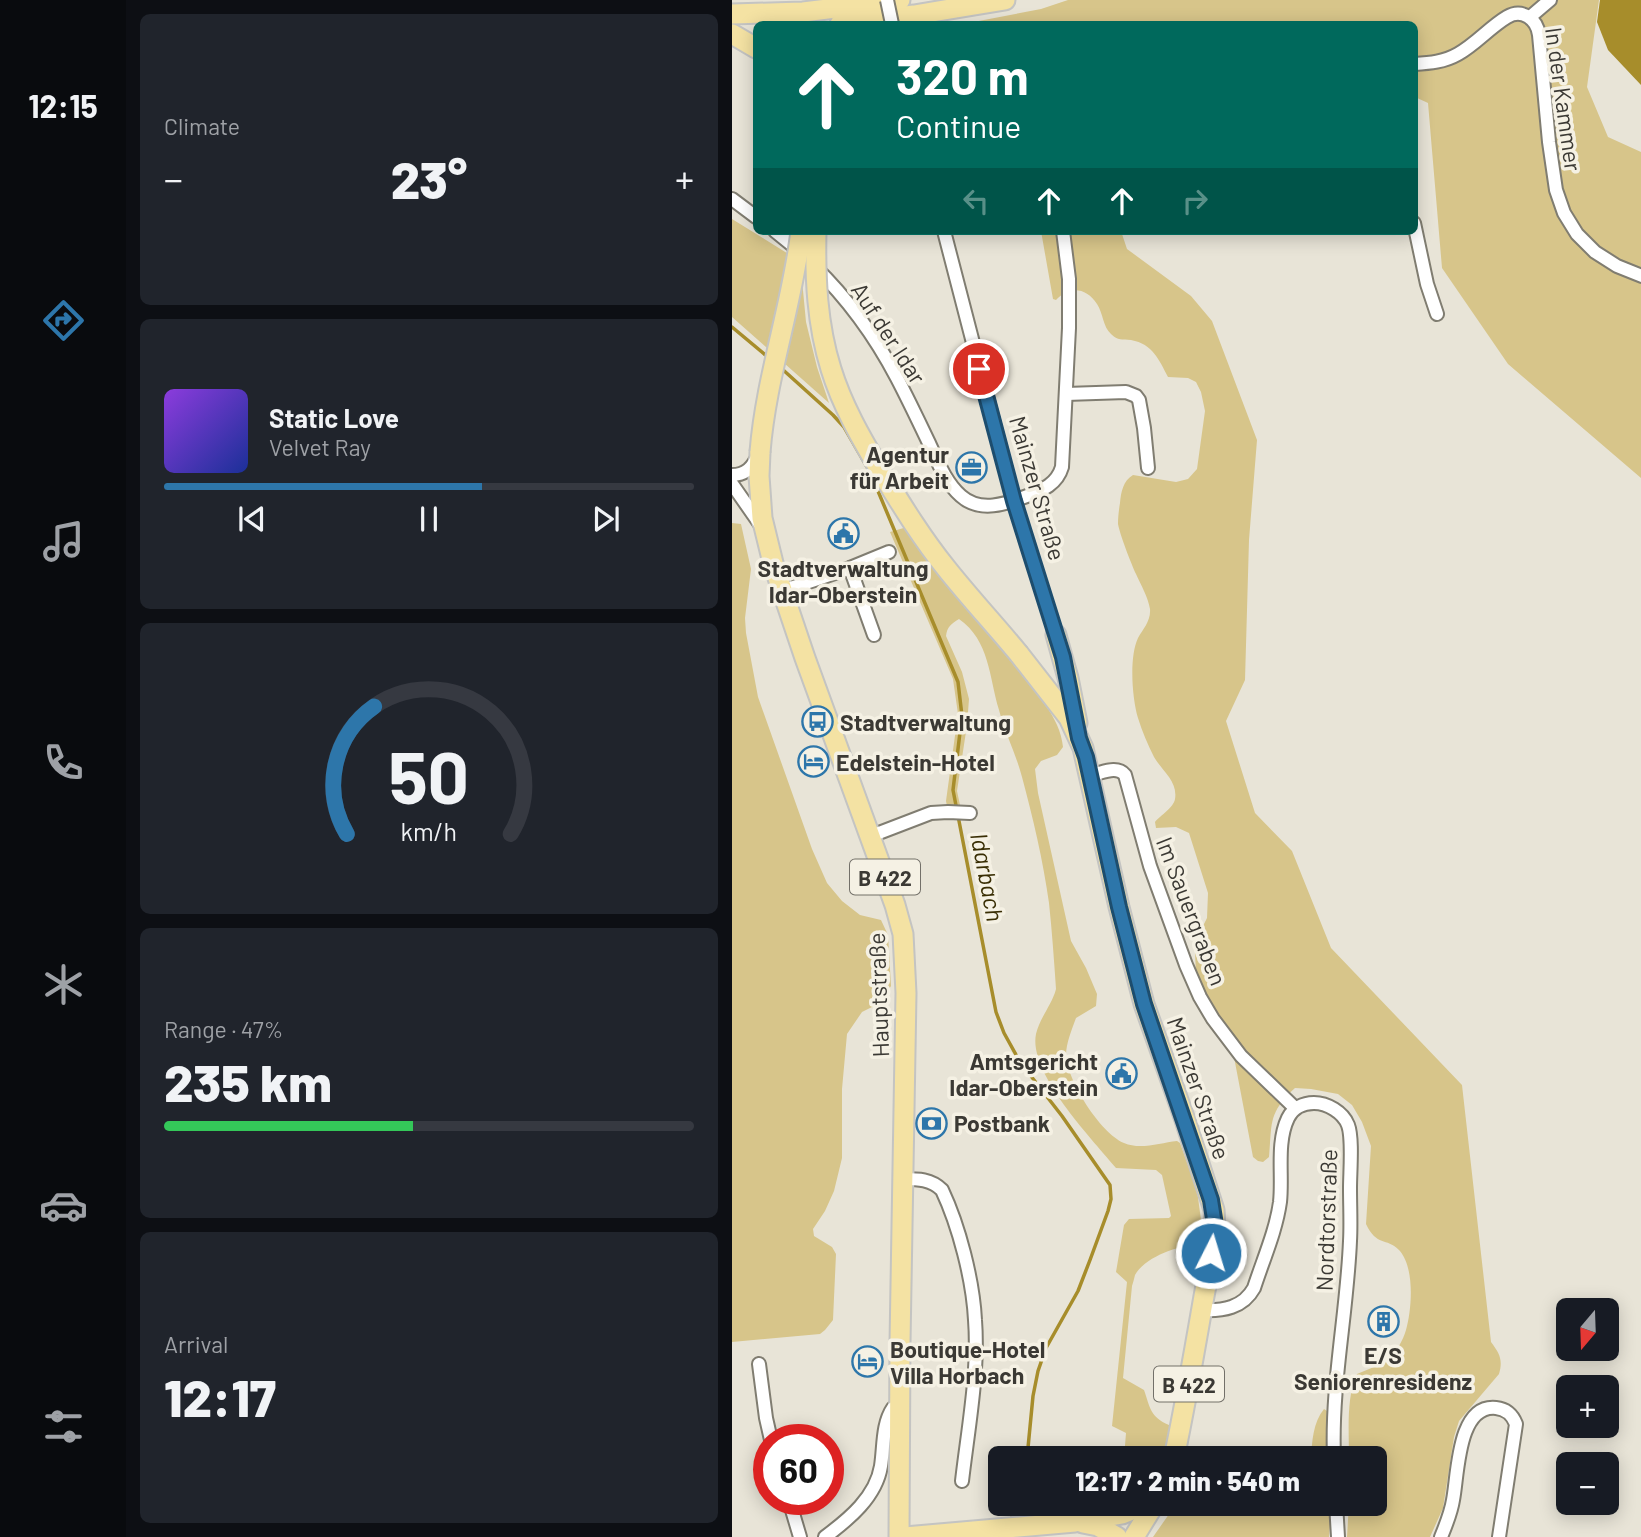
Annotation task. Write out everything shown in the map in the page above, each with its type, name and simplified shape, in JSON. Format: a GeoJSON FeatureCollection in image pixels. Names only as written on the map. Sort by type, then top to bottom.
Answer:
{"type":"FeatureCollection","features":[{"type":"Feature","properties":{"kind":"main road"},"geometry":{"type":"LineString","coordinates":[[732,15],[804,20],[900,0]]}},
{"type":"Feature","properties":{"kind":"main road"},"geometry":{"type":"LineString","coordinates":[[878,21],[1005,0]]}},
{"type":"Feature","properties":{"kind":"main road"},"geometry":{"type":"LineString","coordinates":[[732,34],[753,33]]}},
{"type":"Feature","properties":{"kind":"main road"},"geometry":{"type":"LineString","coordinates":[[732,34],[753,46]]}},
{"type":"Feature","properties":{"kind":"main road","name":"B 422"},"geometry":{"type":"LineString","coordinates":[[764,530],[759,489],[764,414],[792,289],[800,235]]}},
{"type":"Feature","properties":{"kind":"main road","name":"B 422"},"geometry":{"type":"LineString","coordinates":[[816,235],[817,288],[822,332],[831,370],[847,409],[900,503],[929,545],[1062,708],[1079,738]]}},
{"type":"Feature","properties":{"kind":"main road","name":"Hauptstraße"},"geometry":{"type":"LineString","coordinates":[[764,530],[782,591],[899,918],[904,946],[906,993],[899,1537]]}},
{"type":"Feature","properties":{"kind":"main road"},"geometry":{"type":"LineString","coordinates":[[1019,654],[1035,661],[1048,659],[1055,653],[1056,635]]}},
{"type":"Feature","properties":{"kind":"main road"},"geometry":{"type":"LineString","coordinates":[[1056,635],[1068,678],[1079,738]]}},
{"type":"Feature","properties":{"kind":"main road","name":"Mainzer Straße"},"geometry":{"type":"LineString","coordinates":[[1079,738],[1091,775],[1119,907],[1144,1004],[1214,1210],[1214,1234],[1202,1310],[1176,1446]]}},
{"type":"Feature","properties":{"kind":"main road"},"geometry":{"type":"LineString","coordinates":[[905,1537],[1115,1516]]}},
{"type":"Feature","properties":{"kind":"main road"},"geometry":{"type":"LineString","coordinates":[[1132,1537],[1144,1516]]}},
{"type":"Feature","properties":{"kind":"main road"},"geometry":{"type":"LineString","coordinates":[[1111,1517],[1125,1524],[1132,1537]]}},
{"type":"Feature","properties":{"kind":"main road"},"geometry":{"type":"LineString","coordinates":[[1075,1522],[1092,1524],[1117,1537]]}},
{"type":"Feature","properties":{"kind":"street"},"geometry":{"type":"LineString","coordinates":[[887,0],[891,21]]}},
{"type":"Feature","properties":{"kind":"street"},"geometry":{"type":"LineString","coordinates":[[1529,17],[1550,0]]}},
{"type":"Feature","properties":{"kind":"street","name":"In der Kammer"},"geometry":{"type":"LineString","coordinates":[[1418,64],[1455,56],[1506,18],[1518,14],[1529,17],[1538,29],[1549,142],[1556,190],[1564,213],[1577,234],[1595,252],[1617,266],[1641,276]]}},
{"type":"Feature","properties":{"kind":"street"},"geometry":{"type":"LineString","coordinates":[[732,199],[753,214]]}},
{"type":"Feature","properties":{"kind":"street","name":"Auf der Idar"},"geometry":{"type":"LineString","coordinates":[[779,235],[820,272],[881,350],[945,476],[962,497],[976,504],[990,506],[1040,492],[1060,474],[1064,454],[1069,328],[1069,279],[1064,235]]}},
{"type":"Feature","properties":{"kind":"street","name":"Mainzer Straße"},"geometry":{"type":"LineString","coordinates":[[945,235],[1014,501],[1056,635]]}},
{"type":"Feature","properties":{"kind":"street"},"geometry":{"type":"LineString","coordinates":[[1417,235],[1427,284],[1437,314]]}},
{"type":"Feature","properties":{"kind":"street"},"geometry":{"type":"LineString","coordinates":[[1066,394],[1126,391],[1136,396],[1140,400],[1148,468]]}},
{"type":"Feature","properties":{"kind":"street"},"geometry":{"type":"LineString","coordinates":[[732,475],[747,472],[760,452]]}},
{"type":"Feature","properties":{"kind":"street","name":"Hauptstraße"},"geometry":{"type":"LineString","coordinates":[[732,484],[764,530]]}},
{"type":"Feature","properties":{"kind":"street"},"geometry":{"type":"LineString","coordinates":[[782,591],[889,552]]}},
{"type":"Feature","properties":{"kind":"street"},"geometry":{"type":"LineString","coordinates":[[850,568],[874,635]]}},
{"type":"Feature","properties":{"kind":"street","name":"Im Sauergraben"},"geometry":{"type":"LineString","coordinates":[[1091,775],[1114,770],[1123,771],[1150,866],[1200,997],[1241,1056],[1295,1108]]}},
{"type":"Feature","properties":{"kind":"street"},"geometry":{"type":"LineString","coordinates":[[871,836],[931,813],[967,813]]}},
{"type":"Feature","properties":{"kind":"street","name":"Nordtorstraße"},"geometry":{"type":"LineString","coordinates":[[1202,1310],[1226,1309],[1251,1295],[1278,1212],[1283,1139],[1290,1113],[1295,1108],[1314,1103],[1335,1109],[1348,1125],[1350,1242],[1333,1406],[1334,1446]]}},
{"type":"Feature","properties":{"kind":"street"},"geometry":{"type":"LineString","coordinates":[[903,1179],[931,1182],[942,1190],[966,1267],[975,1318],[975,1360],[962,1481]]}},
{"type":"Feature","properties":{"kind":"street"},"geometry":{"type":"LineString","coordinates":[[759,1364],[767,1424]]}},
{"type":"Feature","properties":{"kind":"street"},"geometry":{"type":"LineString","coordinates":[[832,1535],[873,1489],[879,1474],[888,1417],[893,1408],[901,1406]]}},
{"type":"Feature","properties":{"kind":"street"},"geometry":{"type":"LineString","coordinates":[[1441,1537],[1450,1514],[1460,1450],[1467,1427],[1474,1418],[1489,1408],[1510,1413],[1515,1428],[1498,1537]]}},
{"type":"Feature","properties":{"kind":"street"},"geometry":{"type":"LineString","coordinates":[[793,1515],[800,1537]]}},
{"type":"Feature","properties":{"kind":"street"},"geometry":{"type":"LineString","coordinates":[[1337,1516],[1338,1537]]}},
{"type":"Feature","properties":{"kind":"shaded area"},"geometry":{"type":"Polygon","coordinates":[[[1068,0],[1599,0],[1587,87],[1608,137],[1641,152],[1641,478],[1508,364],[1442,268],[1428,103],[1418,98],[1418,21],[979,21],[1041,9],[1068,0]]]}},
{"type":"Feature","properties":{"kind":"shaded area"},"geometry":{"type":"Polygon","coordinates":[[[1600,0],[1641,0],[1641,85],[1608,50],[1597,22],[1600,0]]]}},
{"type":"Feature","properties":{"kind":"shaded area"},"geometry":{"type":"Polygon","coordinates":[[[732,219],[753,232],[753,235],[758,235],[790,255],[802,280],[806,322],[829,403],[732,317],[732,219]]]}},
{"type":"Feature","properties":{"kind":"shaded area"},"geometry":{"type":"Polygon","coordinates":[[[1042,235],[1122,235],[1127,249],[1191,296],[1212,321],[1257,440],[1249,540],[1245,680],[1226,721],[1255,813],[1292,851],[1331,948],[1462,1085],[1491,1342],[1499,1354],[1501,1365],[1499,1374],[1459,1421],[1443,1508],[1430,1537],[1347,1537],[1348,1516],[1387,1516],[1387,1446],[1349,1446],[1353,1383],[1357,1374],[1391,1360],[1405,1334],[1411,1300],[1410,1277],[1404,1257],[1394,1246],[1374,1236],[1366,1224],[1371,1146],[1362,1122],[1352,1105],[1338,1094],[1295,1088],[1280,1105],[1273,1119],[1269,1157],[1263,1162],[1253,1157],[1234,1057],[1217,1013],[1196,974],[1195,952],[1207,918],[1208,893],[1189,833],[1176,827],[1156,828],[1155,822],[1172,805],[1175,793],[1172,781],[1152,752],[1136,710],[1132,678],[1133,656],[1138,638],[1148,621],[1150,609],[1121,535],[1119,513],[1123,487],[1133,475],[1176,482],[1188,479],[1197,469],[1205,411],[1201,392],[1196,382],[1188,378],[1168,377],[1162,365],[1145,345],[1120,339],[1108,331],[1097,304],[1088,294],[1077,290],[1066,292],[1056,300],[1053,299],[1042,235]]]}},
{"type":"Feature","properties":{"kind":"shaded area"},"geometry":{"type":"Polygon","coordinates":[[[732,523],[741,524],[751,569],[745,618],[758,697],[812,849],[827,883],[842,901],[860,915],[881,920],[888,935],[891,986],[880,1003],[862,1012],[847,1034],[842,1089],[842,1158],[834,1191],[813,1229],[814,1236],[832,1247],[836,1254],[833,1320],[820,1334],[732,1342],[732,523]]]}},
{"type":"Feature","properties":{"kind":"shaded area"},"geometry":{"type":"Polygon","coordinates":[[[907,527],[1014,658],[1013,664],[1051,713],[1061,735],[1063,747],[1057,755],[1041,761],[1035,769],[1038,793],[1071,941],[1097,994],[1096,1006],[1076,1018],[1067,1046],[1068,1066],[1086,1105],[1115,1137],[1124,1143],[1137,1146],[1177,1141],[1180,1143],[1197,1190],[1203,1235],[1201,1241],[1196,1245],[1171,1250],[1146,1263],[1135,1275],[1132,1286],[1123,1378],[1144,1390],[1154,1415],[1169,1425],[1167,1446],[1125,1446],[1126,1433],[1112,1426],[1127,1282],[1116,1272],[1124,1225],[1129,1219],[1171,1216],[1162,1175],[1156,1170],[1116,1168],[1064,1105],[1042,1067],[1036,1050],[1036,1034],[1056,989],[1049,903],[1041,855],[1020,768],[1001,719],[983,649],[969,628],[959,619],[950,626],[946,636],[962,672],[969,699],[957,791],[960,805],[947,806],[958,714],[953,679],[890,532],[907,527]]]}},
{"type":"Feature","properties":{"kind":"shaded area"},"geometry":{"type":"Polygon","coordinates":[[[1324,1409],[1327,1411],[1326,1446],[1312,1446],[1315,1426],[1324,1409]]]}},
{"type":"Feature","properties":{"kind":"shaded area"},"geometry":{"type":"Polygon","coordinates":[[[1168,1516],[1331,1516],[1329,1537],[1153,1537],[1168,1516]]]}},
{"type":"Feature","properties":{"kind":"waterway","name":"Idarbach"},"geometry":{"type":"LineString","coordinates":[[732,327],[769,358]]}},
{"type":"Feature","properties":{"kind":"waterway","name":"Idarbach"},"geometry":{"type":"LineString","coordinates":[[781,368],[844,427],[870,472],[958,682],[962,716],[953,790],[996,1012],[1020,1062],[1110,1185],[1108,1211],[1090,1260],[1078,1291],[1046,1348],[1038,1371],[1028,1446]]}},
{"type":"Feature","properties":{"kind":"place","name":"Agentur für Arbeit"},"geometry":{"type":"Point","coordinates":[972,467]}},
{"type":"Feature","properties":{"kind":"place","name":"Stadtverwaltung Idar-Oberstein"},"geometry":{"type":"Point","coordinates":[843,534]}},
{"type":"Feature","properties":{"kind":"place","name":"Stadtverwaltung"},"geometry":{"type":"Point","coordinates":[817,722]}},
{"type":"Feature","properties":{"kind":"place","name":"Edelstein-Hotel"},"geometry":{"type":"Point","coordinates":[813,762]}},
{"type":"Feature","properties":{"kind":"place","name":"Amtsgericht Idar-Oberstein"},"geometry":{"type":"Point","coordinates":[1121,1074]}},
{"type":"Feature","properties":{"kind":"place","name":"Postbank"},"geometry":{"type":"Point","coordinates":[931,1123]}},
{"type":"Feature","properties":{"kind":"place","name":"E/S Seniorenresidenz"},"geometry":{"type":"Point","coordinates":[1383,1321]}},
{"type":"Feature","properties":{"kind":"place","name":"Boutique-Hotel Villa Horbach"},"geometry":{"type":"Point","coordinates":[867,1362]}},
{"type":"Feature","properties":{"kind":"route"},"geometry":{"type":"LineString","coordinates":[[979,369],[1014,501],[1068,678],[1079,738],[1086,757],[1119,907],[1144,1004],[1214,1210],[1211,1253]]}}]}
